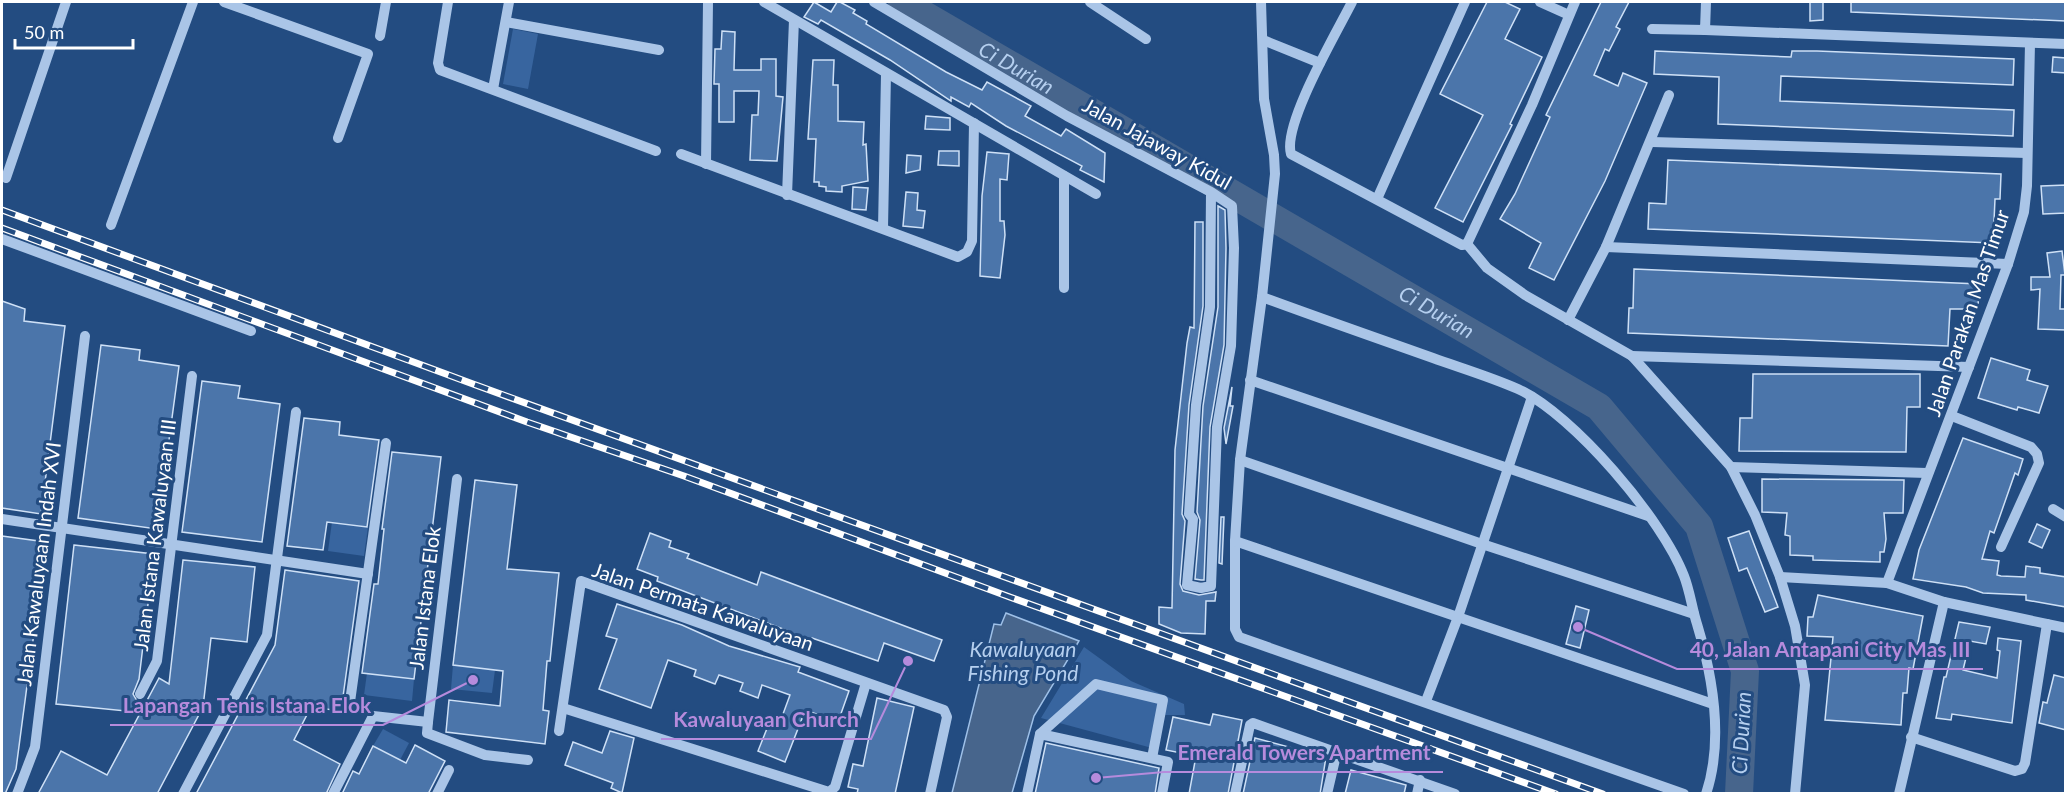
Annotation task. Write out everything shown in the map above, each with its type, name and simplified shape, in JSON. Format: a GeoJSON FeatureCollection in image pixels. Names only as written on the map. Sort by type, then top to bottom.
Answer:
{"type":"FeatureCollection","features":[{"type":"Feature","properties":{"kind":"street"},"geometry":{"type":"LineString","coordinates":[[6,178],[66,2]]}},
{"type":"Feature","properties":{"kind":"street"},"geometry":{"type":"LineString","coordinates":[[111,225],[193,2]]}},
{"type":"Feature","properties":{"kind":"street"},"geometry":{"type":"LineString","coordinates":[[224,2],[368,54],[338,138]]}},
{"type":"Feature","properties":{"kind":"street"},"geometry":{"type":"LineString","coordinates":[[380,36],[386,2]]}},
{"type":"Feature","properties":{"kind":"street"},"geometry":{"type":"LineString","coordinates":[[448,2],[438,66],[440,70],[656,151]]}},
{"type":"Feature","properties":{"kind":"street"},"geometry":{"type":"LineString","coordinates":[[494,89],[509,2]]}},
{"type":"Feature","properties":{"kind":"street"},"geometry":{"type":"LineString","coordinates":[[706,164],[708,2]]}},
{"type":"Feature","properties":{"kind":"street"},"geometry":{"type":"LineString","coordinates":[[764,2],[1096,194]]}},
{"type":"Feature","properties":{"kind":"street","name":"Jalan Jajaway Kidul"},"geometry":{"type":"LineString","coordinates":[[874,2],[1067,116],[1211,192],[1232,206],[1234,248],[1231,346],[1217,427],[1210,586],[1189,588],[1194,436],[1210,307],[1211,192]]}},
{"type":"Feature","properties":{"kind":"street"},"geometry":{"type":"LineString","coordinates":[[1090,2],[1146,39]]}},
{"type":"Feature","properties":{"kind":"street"},"geometry":{"type":"LineString","coordinates":[[1261,2],[1264,99],[1275,155],[1275,174],[1262,297],[1240,460],[1235,541],[1235,629],[1239,637],[1426,701],[1684,794]]}},
{"type":"Feature","properties":{"kind":"street"},"geometry":{"type":"LineString","coordinates":[[1352,2],[1320,63],[1290,132],[1288,147],[1291,154],[1462,245],[1467,244]]}},
{"type":"Feature","properties":{"kind":"street"},"geometry":{"type":"LineString","coordinates":[[1377,200],[1465,2]]}},
{"type":"Feature","properties":{"kind":"street"},"geometry":{"type":"LineString","coordinates":[[1540,2],[1569,15]]}},
{"type":"Feature","properties":{"kind":"street"},"geometry":{"type":"LineString","coordinates":[[1467,244],[1532,105],[1575,2]]}},
{"type":"Feature","properties":{"kind":"street"},"geometry":{"type":"LineString","coordinates":[[1705,30],[1706,2]]}},
{"type":"Feature","properties":{"kind":"street"},"geometry":{"type":"LineString","coordinates":[[787,195],[794,20]]}},
{"type":"Feature","properties":{"kind":"street"},"geometry":{"type":"LineString","coordinates":[[506,22],[659,50]]}},
{"type":"Feature","properties":{"kind":"street"},"geometry":{"type":"LineString","coordinates":[[1652,29],[2066,44]]}},
{"type":"Feature","properties":{"kind":"street"},"geometry":{"type":"LineString","coordinates":[[1263,40],[1320,63]]}},
{"type":"Feature","properties":{"kind":"street","name":"Jalan Parakan Mas Timur"},"geometry":{"type":"LineString","coordinates":[[1887,583],[1927,473],[1952,416],[2008,264],[2024,212],[2027,186],[2030,44]]}},
{"type":"Feature","properties":{"kind":"street"},"geometry":{"type":"LineString","coordinates":[[883,228],[886,74]]}},
{"type":"Feature","properties":{"kind":"street"},"geometry":{"type":"LineString","coordinates":[[1568,320],[1606,247],[1652,142],[1669,95]]}},
{"type":"Feature","properties":{"kind":"street"},"geometry":{"type":"LineString","coordinates":[[681,154],[958,257],[967,252],[972,241],[974,123]]}},
{"type":"Feature","properties":{"kind":"street"},"geometry":{"type":"LineString","coordinates":[[1652,142],[2027,153]]}},
{"type":"Feature","properties":{"kind":"street"},"geometry":{"type":"LineString","coordinates":[[1064,176],[1064,288]]}},
{"type":"Feature","properties":{"kind":"street"},"geometry":{"type":"LineString","coordinates":[[2,239],[251,331]]}},
{"type":"Feature","properties":{"kind":"street"},"geometry":{"type":"LineString","coordinates":[[1467,244],[1487,268],[1568,320],[1632,356],[1731,467],[1755,515],[1780,576],[1795,626],[1804,668],[1805,685],[1795,794]]}},
{"type":"Feature","properties":{"kind":"street"},"geometry":{"type":"LineString","coordinates":[[1606,247],[2008,264]]}},
{"type":"Feature","properties":{"kind":"street"},"geometry":{"type":"LineString","coordinates":[[1262,297],[1518,389],[1532,397],[1604,458],[1649,516],[1672,550],[1684,576],[1707,657],[1713,704],[1715,748],[1712,775],[1706,794]]}},
{"type":"Feature","properties":{"kind":"street","name":"Jalan Kawaluyaan Indah XVI"},"geometry":{"type":"LineString","coordinates":[[17,794],[35,747],[60,527],[86,336]]}},
{"type":"Feature","properties":{"kind":"street"},"geometry":{"type":"LineString","coordinates":[[1632,356],[1969,367]]}},
{"type":"Feature","properties":{"kind":"street","name":"Jalan Istana Kawaluyaan III"},"geometry":{"type":"LineString","coordinates":[[140,694],[157,662],[192,376]]}},
{"type":"Feature","properties":{"kind":"street"},"geometry":{"type":"LineString","coordinates":[[1250,380],[1649,516]]}},
{"type":"Feature","properties":{"kind":"street"},"geometry":{"type":"LineString","coordinates":[[1426,701],[1458,617],[1532,397]]}},
{"type":"Feature","properties":{"kind":"street"},"geometry":{"type":"LineString","coordinates":[[183,794],[267,635],[296,412]]}},
{"type":"Feature","properties":{"kind":"street"},"geometry":{"type":"LineString","coordinates":[[1952,416],[2031,447],[2037,454],[2039,463],[2001,547]]}},
{"type":"Feature","properties":{"kind":"street"},"geometry":{"type":"LineString","coordinates":[[349,709],[386,442]]}},
{"type":"Feature","properties":{"kind":"street"},"geometry":{"type":"LineString","coordinates":[[1240,460],[1482,544],[1694,614]]}},
{"type":"Feature","properties":{"kind":"street"},"geometry":{"type":"LineString","coordinates":[[1731,467],[1927,473]]}},
{"type":"Feature","properties":{"kind":"street","name":"Jalan Istana Elok"},"geometry":{"type":"LineString","coordinates":[[428,722],[457,479]]}},
{"type":"Feature","properties":{"kind":"street"},"geometry":{"type":"LineString","coordinates":[[2053,509],[2066,517]]}},
{"type":"Feature","properties":{"kind":"street"},"geometry":{"type":"LineString","coordinates":[[2,519],[368,574]]}},
{"type":"Feature","properties":{"kind":"street"},"geometry":{"type":"LineString","coordinates":[[1235,541],[1713,704]]}},
{"type":"Feature","properties":{"kind":"street"},"geometry":{"type":"LineString","coordinates":[[1780,576],[1887,583],[1944,602],[2066,628]]}},
{"type":"Feature","properties":{"kind":"street","name":"Jalan Permata Kawaluyaan"},"geometry":{"type":"LineString","coordinates":[[559,731],[581,581],[926,704],[948,714],[930,794]]}},
{"type":"Feature","properties":{"kind":"street"},"geometry":{"type":"LineString","coordinates":[[1899,794],[1944,602]]}},
{"type":"Feature","properties":{"kind":"street"},"geometry":{"type":"LineString","coordinates":[[1911,738],[2015,771],[2022,769],[2025,763],[2047,624]]}},
{"type":"Feature","properties":{"kind":"street"},"geometry":{"type":"LineString","coordinates":[[563,708],[829,792],[835,787],[866,684]]}},
{"type":"Feature","properties":{"kind":"street"},"geometry":{"type":"LineString","coordinates":[[1027,794],[1040,734],[1096,684],[1163,700],[1152,758]]}},
{"type":"Feature","properties":{"kind":"street"},"geometry":{"type":"LineString","coordinates":[[333,794],[373,716],[428,722],[427,732],[484,755],[528,760]]}},
{"type":"Feature","properties":{"kind":"street"},"geometry":{"type":"LineString","coordinates":[[1234,794],[1250,725],[1253,723],[1455,794]]}},
{"type":"Feature","properties":{"kind":"street"},"geometry":{"type":"LineString","coordinates":[[1040,734],[1168,762],[1162,794]]}},
{"type":"Feature","properties":{"kind":"street"},"geometry":{"type":"LineString","coordinates":[[1327,794],[1337,751]]}},
{"type":"Feature","properties":{"kind":"street"},"geometry":{"type":"LineString","coordinates":[[437,794],[449,770]]}},
{"type":"Feature","properties":{"kind":"street"},"geometry":{"type":"LineString","coordinates":[[1418,794],[1420,780]]}},
{"type":"Feature","properties":{"kind":"shaded area"},"geometry":{"type":"Polygon","coordinates":[[[513,29],[538,34],[528,89],[503,84],[513,29]]]}},
{"type":"Feature","properties":{"kind":"shaded area"},"geometry":{"type":"Polygon","coordinates":[[[332,522],[368,527],[364,556],[328,551],[332,522]]]}},
{"type":"Feature","properties":{"kind":"shaded area"},"geometry":{"type":"Polygon","coordinates":[[[1084,647],[1131,681],[1184,704],[1185,715],[1158,715],[1152,748],[1041,718],[1084,647]]]}},
{"type":"Feature","properties":{"kind":"shaded area"},"geometry":{"type":"Polygon","coordinates":[[[453,665],[495,670],[492,693],[451,689],[453,665]]]}},
{"type":"Feature","properties":{"kind":"shaded area"},"geometry":{"type":"Polygon","coordinates":[[[367,673],[414,679],[412,701],[364,695],[367,673]]]}},
{"type":"Feature","properties":{"kind":"shaded area"},"geometry":{"type":"Polygon","coordinates":[[[383,729],[409,743],[400,760],[373,746],[383,729]]]}},
{"type":"Feature","properties":{"kind":"water","name":"Kawaluyaan Fishing Pond"},"geometry":{"type":"Polygon","coordinates":[[[1006,613],[1079,641],[1034,716],[1012,793],[952,793],[994,624],[1001,625],[1006,613]]]}},
{"type":"Feature","properties":{"kind":"building"},"geometry":{"type":"Polygon","coordinates":[[[814,2],[831,12],[837,2],[840,2],[855,10],[853,13],[867,21],[866,24],[946,72],[982,90],[987,82],[1031,106],[1025,116],[1061,136],[1066,129],[1105,153],[1104,182],[1080,170],[1082,166],[1006,126],[971,103],[969,107],[951,97],[951,101],[890,60],[821,20],[818,24],[804,17],[814,2]]]}},
{"type":"Feature","properties":{"kind":"building"},"geometry":{"type":"Polygon","coordinates":[[[1487,2],[1505,2],[1520,9],[1505,39],[1542,57],[1510,124],[1512,125],[1463,222],[1435,208],[1483,115],[1440,94],[1487,2]]]}},
{"type":"Feature","properties":{"kind":"building"},"geometry":{"type":"Polygon","coordinates":[[[1601,2],[1629,2],[1616,27],[1620,29],[1609,51],[1605,49],[1594,75],[1618,86],[1623,73],[1647,83],[1605,181],[1554,280],[1529,268],[1541,243],[1500,219],[1515,194],[1550,117],[1546,115],[1601,2]]]}},
{"type":"Feature","properties":{"kind":"building"},"geometry":{"type":"Polygon","coordinates":[[[1810,2],[1823,2],[1823,20],[1810,21],[1810,2]]]}},
{"type":"Feature","properties":{"kind":"building"},"geometry":{"type":"Polygon","coordinates":[[[1851,2],[2066,2],[2066,21],[1851,12],[1851,2]]]}},
{"type":"Feature","properties":{"kind":"building"},"geometry":{"type":"Polygon","coordinates":[[[722,31],[735,32],[734,70],[761,70],[761,59],[776,59],[776,96],[783,97],[777,161],[750,160],[752,115],[758,115],[759,91],[734,91],[734,122],[719,122],[719,84],[714,84],[715,49],[721,49],[722,31]]]}},
{"type":"Feature","properties":{"kind":"building"},"geometry":{"type":"Polygon","coordinates":[[[1655,51],[1791,57],[1792,51],[1817,51],[2014,59],[2013,85],[1781,76],[1780,101],[2014,110],[2013,136],[1718,124],[1719,77],[1654,74],[1655,51]]]}},
{"type":"Feature","properties":{"kind":"building"},"geometry":{"type":"Polygon","coordinates":[[[2053,57],[2066,58],[2066,73],[2052,72],[2053,57]]]}},
{"type":"Feature","properties":{"kind":"building"},"geometry":{"type":"Polygon","coordinates":[[[813,60],[834,60],[833,85],[838,85],[838,121],[864,122],[863,145],[866,144],[868,181],[842,186],[842,192],[826,191],[826,187],[819,186],[819,182],[814,182],[816,139],[808,139],[813,60]]]}},
{"type":"Feature","properties":{"kind":"building"},"geometry":{"type":"Polygon","coordinates":[[[926,116],[950,118],[950,130],[925,129],[926,116]]]}},
{"type":"Feature","properties":{"kind":"building"},"geometry":{"type":"Polygon","coordinates":[[[939,151],[959,151],[959,166],[938,165],[939,151]]]}},
{"type":"Feature","properties":{"kind":"building"},"geometry":{"type":"Polygon","coordinates":[[[987,152],[1009,154],[1007,180],[1000,179],[1000,221],[1004,221],[1005,235],[1000,278],[980,276],[982,196],[987,152]]]}},
{"type":"Feature","properties":{"kind":"building"},"geometry":{"type":"Polygon","coordinates":[[[907,155],[921,156],[920,170],[906,173],[907,155]]]}},
{"type":"Feature","properties":{"kind":"building"},"geometry":{"type":"Polygon","coordinates":[[[1668,160],[2001,174],[2000,199],[1995,199],[1993,243],[1648,229],[1649,203],[1666,204],[1668,160]]]}},
{"type":"Feature","properties":{"kind":"building"},"geometry":{"type":"Polygon","coordinates":[[[2066,185],[2066,213],[2043,214],[2041,186],[2066,185]]]}},
{"type":"Feature","properties":{"kind":"building"},"geometry":{"type":"Polygon","coordinates":[[[853,187],[868,188],[866,210],[852,209],[853,187]]]}},
{"type":"Feature","properties":{"kind":"building"},"geometry":{"type":"Polygon","coordinates":[[[906,192],[918,193],[917,210],[925,211],[923,228],[903,226],[906,192]]]}},
{"type":"Feature","properties":{"kind":"building"},"geometry":{"type":"Polygon","coordinates":[[[1218,206],[1225,210],[1224,345],[1210,427],[1204,580],[1201,580],[1195,579],[1200,520],[1197,512],[1203,406],[1218,307],[1218,206]]]}},
{"type":"Feature","properties":{"kind":"building"},"geometry":{"type":"Polygon","coordinates":[[[1195,222],[1203,222],[1203,306],[1189,405],[1182,514],[1185,521],[1180,584],[1183,591],[1199,595],[1216,592],[1215,601],[1206,601],[1205,634],[1181,633],[1159,624],[1159,607],[1172,608],[1175,450],[1187,343],[1190,327],[1194,328],[1195,222]]]}},
{"type":"Feature","properties":{"kind":"building"},"geometry":{"type":"Polygon","coordinates":[[[2062,251],[2065,275],[2061,275],[2060,309],[2066,309],[2066,330],[2038,329],[2040,289],[2031,290],[2031,277],[2050,277],[2047,253],[2062,251]]]}},
{"type":"Feature","properties":{"kind":"building"},"geometry":{"type":"Polygon","coordinates":[[[1634,269],[1979,284],[1978,309],[1950,309],[1948,346],[1628,333],[1629,308],[1633,308],[1634,269]]]}},
{"type":"Feature","properties":{"kind":"building"},"geometry":{"type":"Polygon","coordinates":[[[2,301],[25,309],[24,321],[65,326],[41,514],[2,508],[2,301]]]}},
{"type":"Feature","properties":{"kind":"building"},"geometry":{"type":"Polygon","coordinates":[[[101,345],[140,350],[139,360],[179,366],[157,529],[78,518],[101,345]]]}},
{"type":"Feature","properties":{"kind":"building"},"geometry":{"type":"Polygon","coordinates":[[[1991,358],[2030,370],[2027,380],[2048,386],[2039,413],[2018,407],[2017,410],[1978,398],[1991,358]]]}},
{"type":"Feature","properties":{"kind":"building"},"geometry":{"type":"Polygon","coordinates":[[[1753,374],[1920,374],[1920,407],[1907,407],[1906,452],[1739,451],[1740,418],[1752,418],[1753,374]]]}},
{"type":"Feature","properties":{"kind":"building"},"geometry":{"type":"Polygon","coordinates":[[[202,381],[240,386],[238,398],[280,404],[262,542],[182,532],[202,381]]]}},
{"type":"Feature","properties":{"kind":"building"},"geometry":{"type":"Polygon","coordinates":[[[1232,387],[1230,406],[1233,406],[1226,444],[1224,428],[1232,387]]]}},
{"type":"Feature","properties":{"kind":"building"},"geometry":{"type":"Polygon","coordinates":[[[304,418],[340,422],[339,435],[379,440],[367,527],[327,522],[323,550],[287,546],[304,418]]]}},
{"type":"Feature","properties":{"kind":"building"},"geometry":{"type":"Polygon","coordinates":[[[1963,438],[2023,459],[2018,475],[2015,473],[1994,533],[1990,531],[1982,559],[1999,561],[1997,575],[2001,576],[2025,577],[2026,566],[2040,568],[2040,573],[2066,577],[2066,607],[2026,600],[2026,595],[1983,593],[1966,587],[1913,579],[1919,550],[1963,438]]]}},
{"type":"Feature","properties":{"kind":"building"},"geometry":{"type":"Polygon","coordinates":[[[392,452],[441,457],[414,679],[362,673],[374,584],[378,584],[384,529],[382,529],[392,452]]]}},
{"type":"Feature","properties":{"kind":"building"},"geometry":{"type":"Polygon","coordinates":[[[1762,479],[1904,480],[1903,513],[1884,513],[1886,539],[1884,552],[1880,552],[1880,562],[1813,560],[1813,556],[1790,555],[1790,536],[1785,535],[1787,513],[1762,512],[1762,479]]]}},
{"type":"Feature","properties":{"kind":"building"},"geometry":{"type":"Polygon","coordinates":[[[475,480],[517,485],[507,569],[559,573],[550,661],[547,661],[543,710],[549,711],[545,744],[446,732],[449,700],[500,706],[503,671],[453,665],[475,480]]]}},
{"type":"Feature","properties":{"kind":"building"},"geometry":{"type":"Polygon","coordinates":[[[1221,517],[1224,517],[1222,564],[1219,563],[1221,517]]]}},
{"type":"Feature","properties":{"kind":"building"},"geometry":{"type":"Polygon","coordinates":[[[2037,524],[2050,530],[2042,548],[2029,542],[2037,524]]]}},
{"type":"Feature","properties":{"kind":"building"},"geometry":{"type":"Polygon","coordinates":[[[1749,531],[1778,607],[1765,612],[1747,568],[1739,571],[1728,538],[1749,531]]]}},
{"type":"Feature","properties":{"kind":"building"},"geometry":{"type":"Polygon","coordinates":[[[650,533],[671,541],[669,547],[689,554],[687,558],[757,585],[761,572],[942,640],[934,661],[884,643],[878,661],[812,638],[810,643],[790,635],[791,632],[657,581],[658,577],[637,569],[650,533]]]}},
{"type":"Feature","properties":{"kind":"building"},"geometry":{"type":"Polygon","coordinates":[[[2,536],[46,542],[16,769],[5,794],[2,794],[2,536]]]}},
{"type":"Feature","properties":{"kind":"building"},"geometry":{"type":"Polygon","coordinates":[[[74,545],[154,554],[139,679],[133,694],[137,701],[136,712],[56,704],[74,545]]]}},
{"type":"Feature","properties":{"kind":"building"},"geometry":{"type":"Polygon","coordinates":[[[183,560],[255,567],[247,642],[211,638],[203,707],[157,794],[38,794],[61,751],[107,775],[159,678],[169,684],[183,560]]]}},
{"type":"Feature","properties":{"kind":"building"},"geometry":{"type":"Polygon","coordinates":[[[285,570],[359,581],[341,711],[311,707],[294,740],[340,764],[326,794],[196,794],[275,645],[285,570]]]}},
{"type":"Feature","properties":{"kind":"building"},"geometry":{"type":"Polygon","coordinates":[[[1818,595],[1923,616],[1913,669],[1909,668],[1907,693],[1903,693],[1901,725],[1825,720],[1833,637],[1807,636],[1808,617],[1813,617],[1818,595]]]}},
{"type":"Feature","properties":{"kind":"building"},"geometry":{"type":"Polygon","coordinates":[[[617,604],[682,625],[729,646],[800,667],[798,672],[849,691],[838,722],[808,711],[806,718],[803,716],[785,762],[758,751],[770,721],[779,725],[790,695],[762,685],[758,698],[740,691],[743,683],[719,675],[715,684],[694,676],[696,670],[668,660],[651,708],[599,689],[617,639],[606,636],[617,604]]]}},
{"type":"Feature","properties":{"kind":"building"},"geometry":{"type":"Polygon","coordinates":[[[1576,606],[1589,610],[1580,648],[1566,644],[1576,606]]]}},
{"type":"Feature","properties":{"kind":"building"},"geometry":{"type":"Polygon","coordinates":[[[1959,622],[1990,627],[1986,644],[1970,641],[1963,670],[1997,678],[2000,651],[1997,650],[1998,638],[2021,641],[2012,723],[1952,714],[1951,720],[1936,718],[1959,622]]]}},
{"type":"Feature","properties":{"kind":"building"},"geometry":{"type":"Polygon","coordinates":[[[2054,675],[2066,678],[2066,730],[2039,723],[2043,702],[2047,703],[2054,675]]]}},
{"type":"Feature","properties":{"kind":"building"},"geometry":{"type":"Polygon","coordinates":[[[877,698],[914,707],[895,794],[857,794],[858,789],[848,787],[853,764],[863,766],[877,698]]]}},
{"type":"Feature","properties":{"kind":"building"},"geometry":{"type":"Polygon","coordinates":[[[1213,714],[1242,720],[1228,794],[1189,794],[1196,756],[1166,750],[1173,717],[1210,725],[1213,714]]]}},
{"type":"Feature","properties":{"kind":"building"},"geometry":{"type":"Polygon","coordinates":[[[610,731],[634,738],[622,793],[611,788],[613,783],[565,765],[573,742],[602,753],[610,731]]]}},
{"type":"Feature","properties":{"kind":"building"},"geometry":{"type":"Polygon","coordinates":[[[1255,738],[1326,757],[1320,794],[1243,794],[1255,738]]]}},
{"type":"Feature","properties":{"kind":"building"},"geometry":{"type":"Polygon","coordinates":[[[1046,743],[1159,768],[1155,794],[1035,794],[1046,743]]]}},
{"type":"Feature","properties":{"kind":"building"},"geometry":{"type":"Polygon","coordinates":[[[415,745],[445,761],[428,794],[342,794],[353,771],[359,774],[373,746],[406,763],[415,745]]]}},
{"type":"Feature","properties":{"kind":"building"},"geometry":{"type":"Polygon","coordinates":[[[1351,770],[1406,785],[1404,794],[1345,794],[1351,770]]]}},
{"type":"Feature","properties":{"kind":"waterway","name":"Ci Durian"},"geometry":{"type":"LineString","coordinates":[[902,2],[1599,407],[1699,526],[1745,671],[1739,794]]}},
{"type":"Feature","properties":{"kind":"railway"},"geometry":{"type":"LineString","coordinates":[[2,210],[473,384],[1603,794]]}},
{"type":"Feature","properties":{"kind":"railway"},"geometry":{"type":"LineString","coordinates":[[2,228],[527,422],[684,476],[1007,596],[1556,794]]}},
{"type":"Feature","properties":{"kind":"place","name":"40, Jalan Antapani City Mas III"},"geometry":{"type":"Point","coordinates":[1578,627]}},
{"type":"Feature","properties":{"kind":"place","name":"Kawaluyaan Church"},"geometry":{"type":"Point","coordinates":[908,661]}},
{"type":"Feature","properties":{"kind":"place","name":"Lapangan Tenis Istana Elok"},"geometry":{"type":"Point","coordinates":[473,680]}},
{"type":"Feature","properties":{"kind":"place","name":"Emerald Towers Apartment"},"geometry":{"type":"Point","coordinates":[1096,778]}}]}
